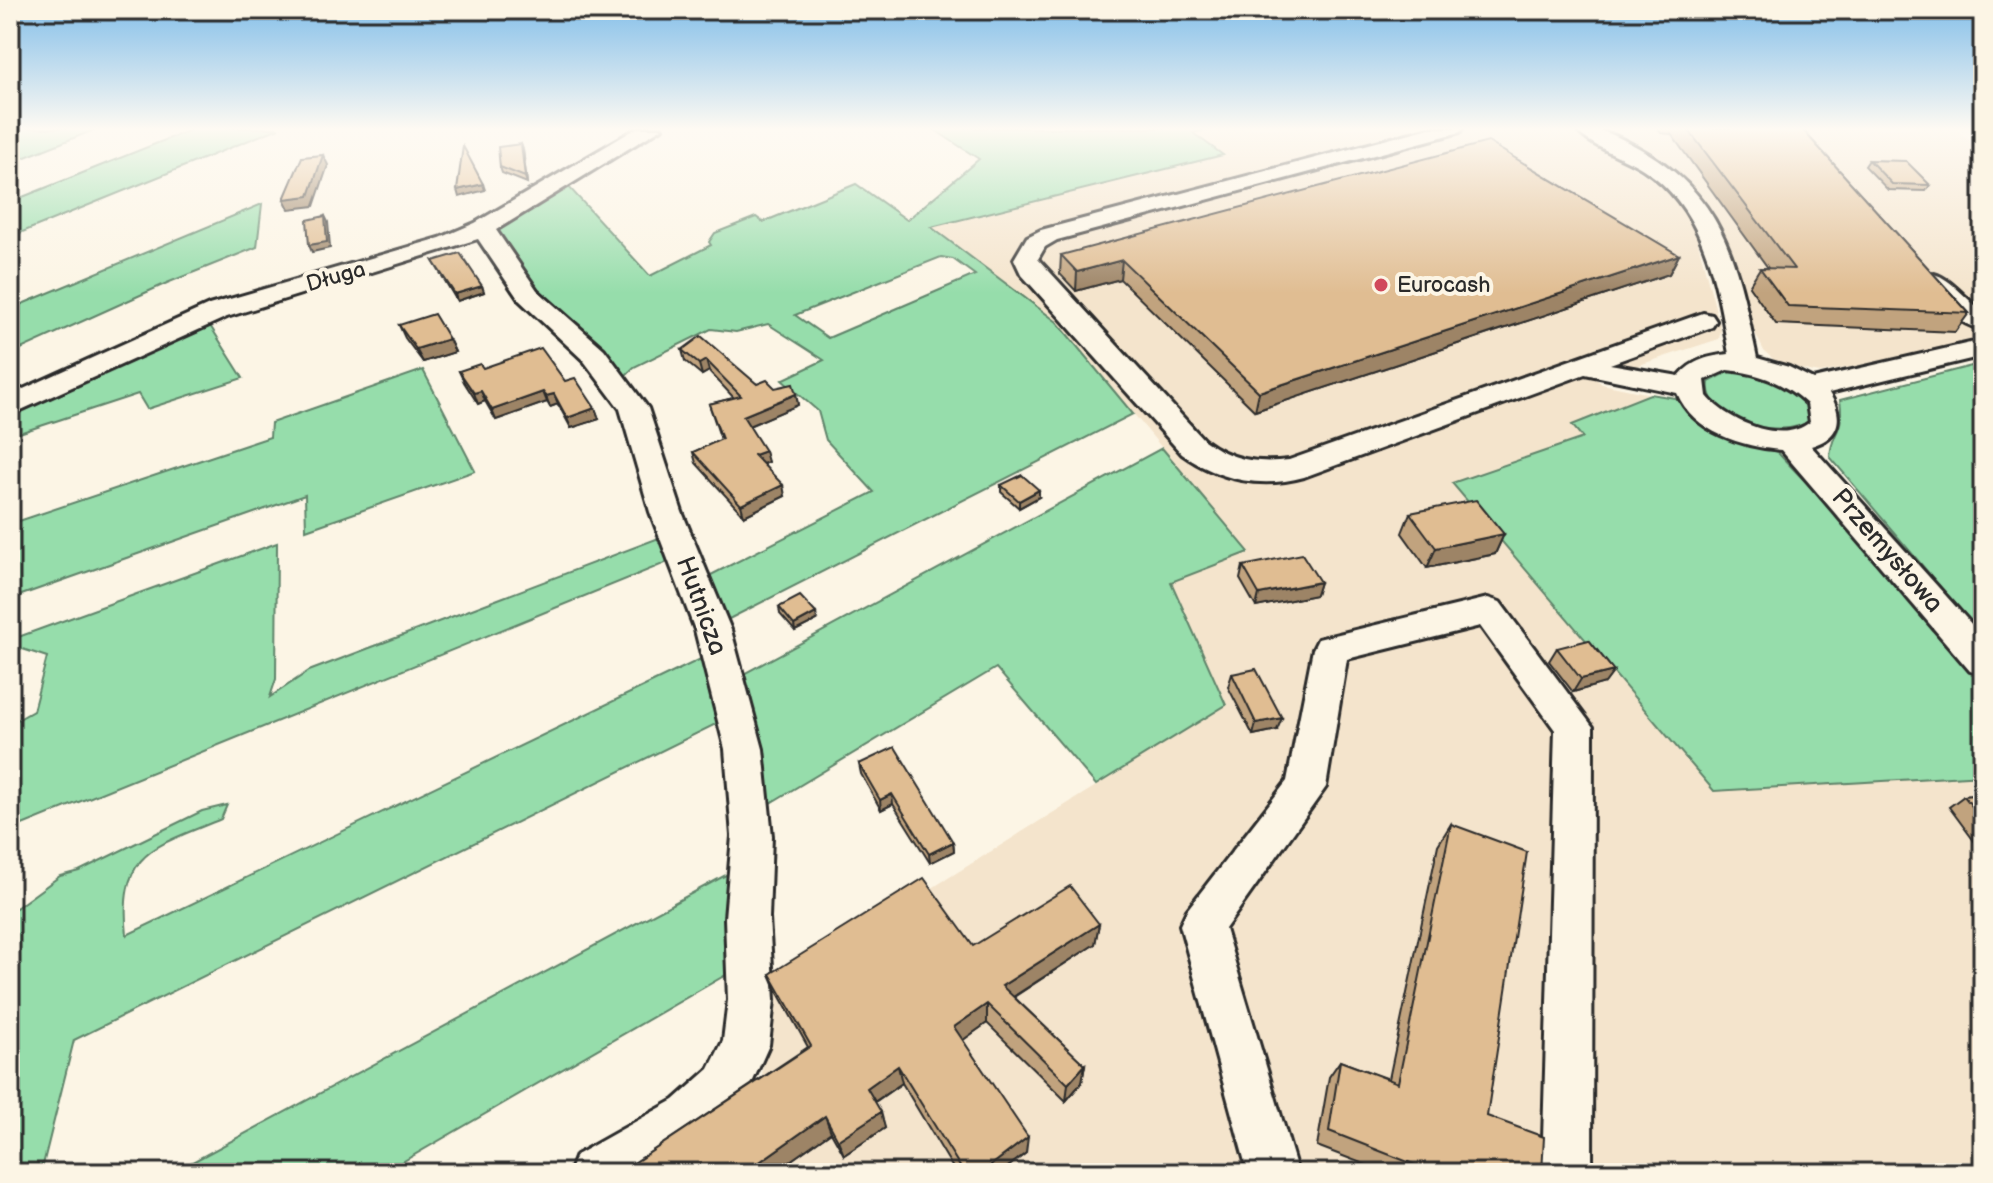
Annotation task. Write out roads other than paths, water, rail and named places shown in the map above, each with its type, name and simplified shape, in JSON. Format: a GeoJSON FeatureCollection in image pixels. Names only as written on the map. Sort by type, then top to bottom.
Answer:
{"type":"FeatureCollection","features":[{"type":"Feature","properties":{"kind":"street","name":"Długa"},"geometry":{"type":"LineString","coordinates":[[10,406],[218,311],[449,243],[483,228],[559,183]]}},
{"type":"Feature","properties":{"kind":"street"},"geometry":{"type":"LineString","coordinates":[[1245,183],[1049,235],[1036,242],[1026,259],[1030,269],[1193,447],[1216,463],[1247,473],[1293,470],[1594,367],[1703,321]]}},
{"type":"Feature","properties":{"kind":"street"},"geometry":{"type":"LineString","coordinates":[[1674,183],[1689,196],[1718,255],[1745,364]]}},
{"type":"Feature","properties":{"kind":"street","name":"Hutnicza"},"geometry":{"type":"LineString","coordinates":[[483,228],[528,295],[594,355],[634,408],[666,512],[713,630],[744,749],[752,836],[747,918],[751,1000],[746,1045],[726,1086],[691,1117],[594,1173]]}},
{"type":"Feature","properties":{"kind":"street"},"geometry":{"type":"LineString","coordinates":[[1915,260],[1956,305],[1983,322]]}},
{"type":"Feature","properties":{"kind":"street"},"geometry":{"type":"LineString","coordinates":[[1807,389],[1983,348]]}},
{"type":"Feature","properties":{"kind":"street"},"geometry":{"type":"LineString","coordinates":[[1719,363],[1745,364],[1778,373],[1807,389],[1826,412],[1826,423],[1820,432],[1790,441],[1768,439],[1722,423],[1704,411],[1688,386],[1690,377],[1698,369],[1719,363]]}},
{"type":"Feature","properties":{"kind":"street"},"geometry":{"type":"LineString","coordinates":[[1594,367],[1688,386]]}},
{"type":"Feature","properties":{"kind":"street","name":"Przemysłowa"},"geometry":{"type":"LineString","coordinates":[[1790,441],[1983,661]]}},
{"type":"Feature","properties":{"kind":"street"},"geometry":{"type":"LineString","coordinates":[[1273,1173],[1202,925],[1306,787],[1331,649],[1488,611],[1574,727],[1567,1173]]}},
{"type":"Feature","properties":{"kind":"place","name":"Eurocash"},"geometry":{"type":"Point","coordinates":[1381,285]}}]}
